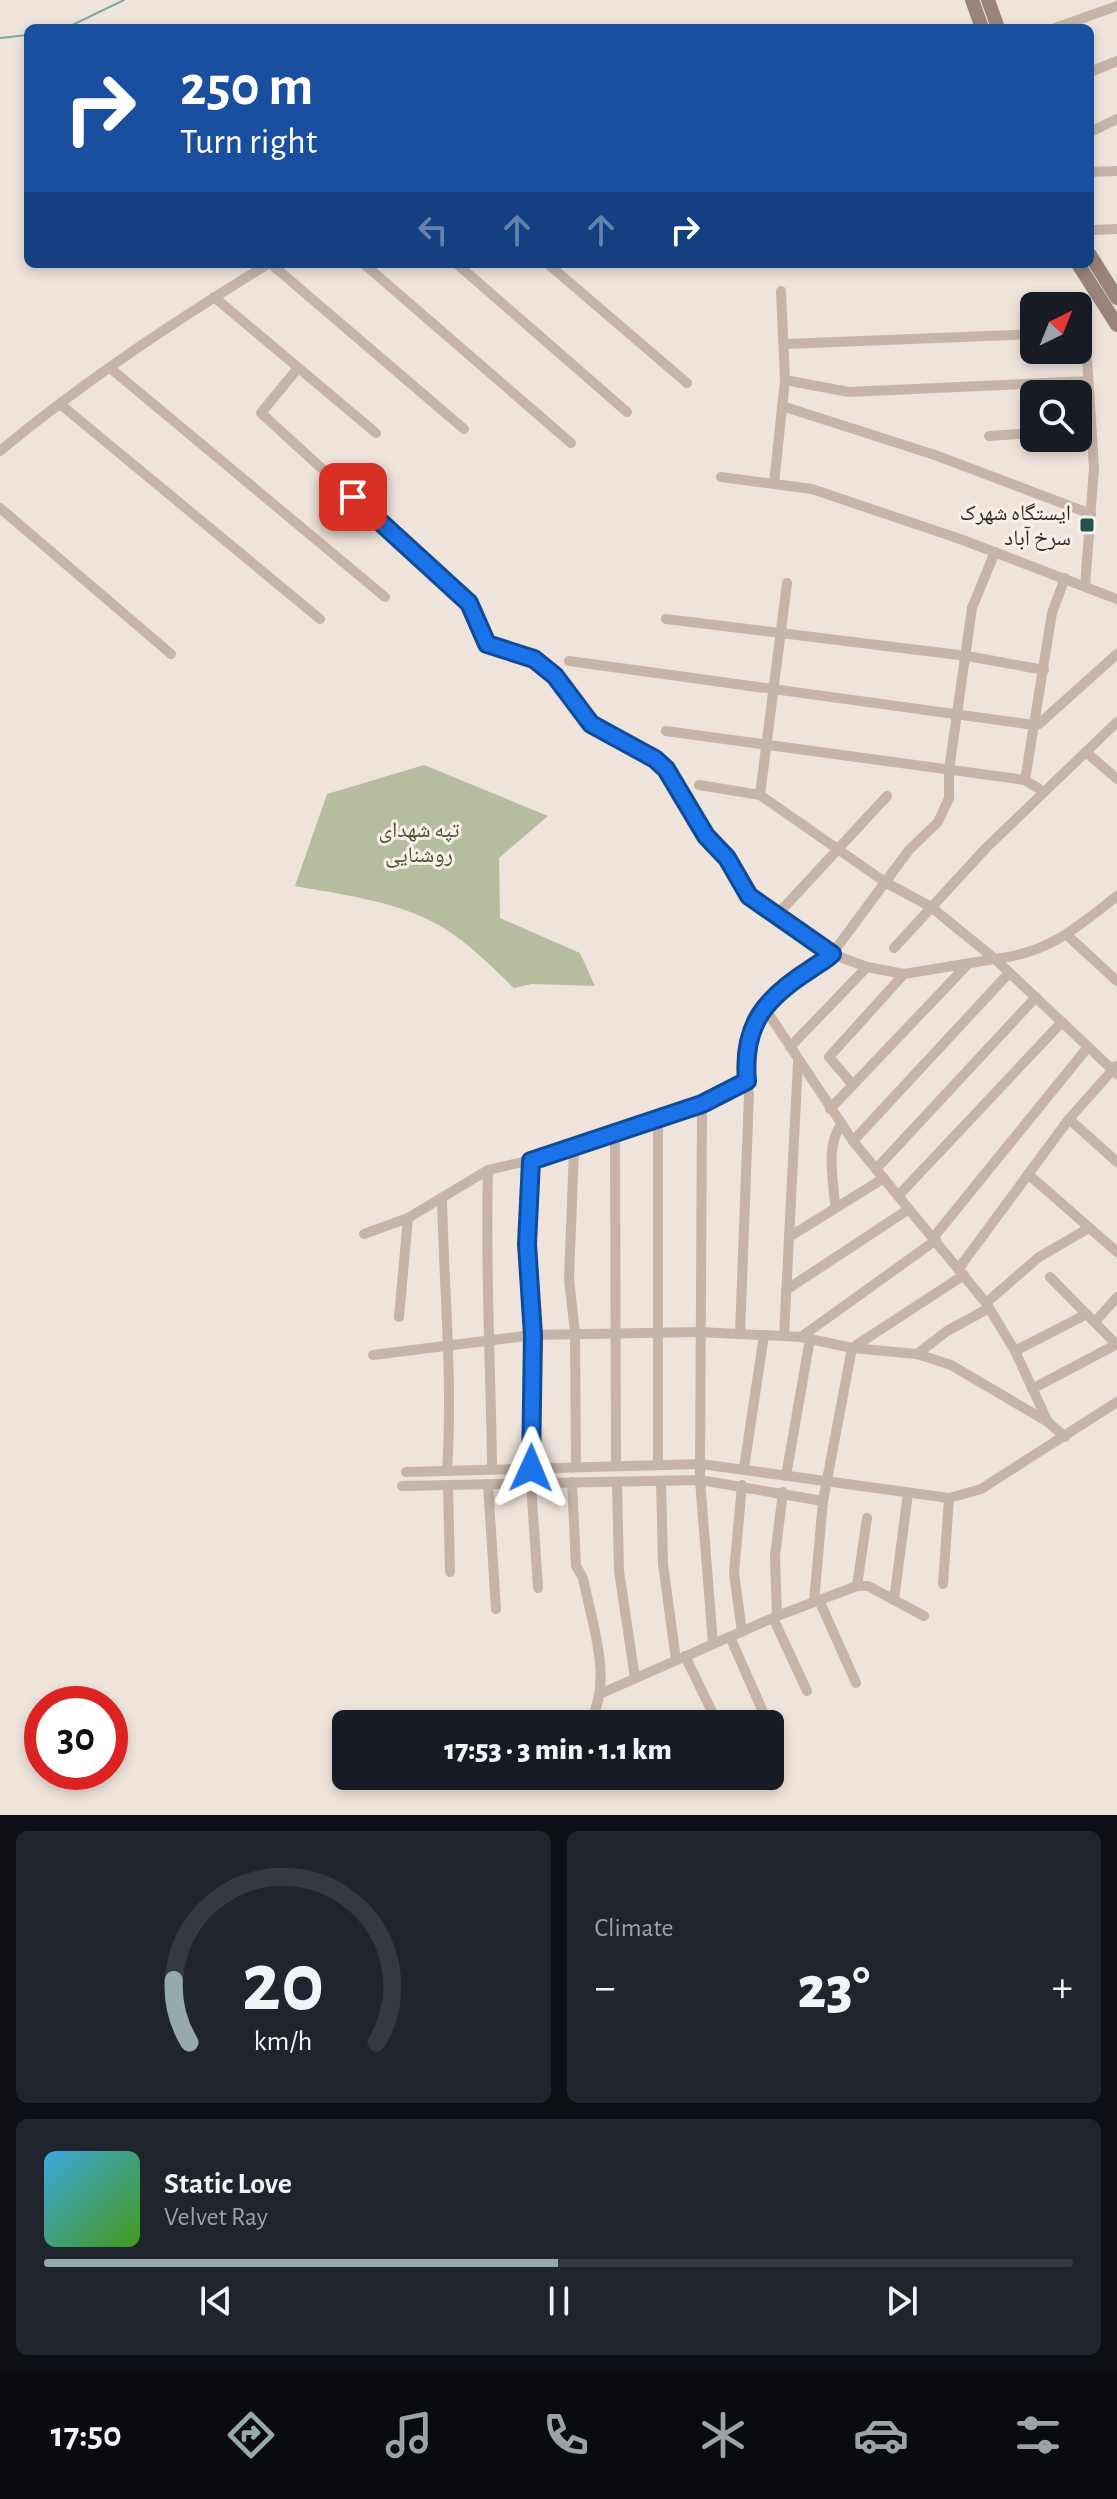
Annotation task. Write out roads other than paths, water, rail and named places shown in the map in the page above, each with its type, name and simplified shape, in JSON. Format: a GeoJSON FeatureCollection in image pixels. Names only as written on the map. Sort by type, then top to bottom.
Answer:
{"type":"FeatureCollection","features":[{"type":"Feature","properties":{"kind":"main road"},"geometry":{"type":"LineString","coordinates":[[972,0],[981,24]]}},
{"type":"Feature","properties":{"kind":"main road"},"geometry":{"type":"LineString","coordinates":[[988,0],[997,24]]}},
{"type":"Feature","properties":{"kind":"main road"},"geometry":{"type":"LineString","coordinates":[[1094,261],[1117,298]]}},
{"type":"Feature","properties":{"kind":"main road"},"geometry":{"type":"LineString","coordinates":[[1081,268],[1117,325]]}},
{"type":"Feature","properties":{"kind":"street"},"geometry":{"type":"LineString","coordinates":[[1066,24],[1117,6]]}},
{"type":"Feature","properties":{"kind":"street"},"geometry":{"type":"LineString","coordinates":[[1094,70],[1117,61]]}},
{"type":"Feature","properties":{"kind":"street"},"geometry":{"type":"LineString","coordinates":[[1094,130],[1117,119]]}},
{"type":"Feature","properties":{"kind":"street"},"geometry":{"type":"LineString","coordinates":[[1094,172],[1117,171]]}},
{"type":"Feature","properties":{"kind":"street"},"geometry":{"type":"LineString","coordinates":[[1094,230],[1117,229]]}},
{"type":"Feature","properties":{"kind":"street"},"geometry":{"type":"LineString","coordinates":[[0,451],[110,368],[214,297],[263,268]]}},
{"type":"Feature","properties":{"kind":"street"},"geometry":{"type":"LineString","coordinates":[[275,268],[464,429]]}},
{"type":"Feature","properties":{"kind":"street"},"geometry":{"type":"LineString","coordinates":[[369,268],[571,443]]}},
{"type":"Feature","properties":{"kind":"street"},"geometry":{"type":"LineString","coordinates":[[462,268],[627,412]]}},
{"type":"Feature","properties":{"kind":"street"},"geometry":{"type":"LineString","coordinates":[[553,268],[687,383]]}},
{"type":"Feature","properties":{"kind":"street"},"geometry":{"type":"LineString","coordinates":[[774,483],[785,380],[786,344],[781,291]]}},
{"type":"Feature","properties":{"kind":"street"},"geometry":{"type":"LineString","coordinates":[[214,297],[376,433]]}},
{"type":"Feature","properties":{"kind":"street"},"geometry":{"type":"LineString","coordinates":[[786,344],[1020,335]]}},
{"type":"Feature","properties":{"kind":"street"},"geometry":{"type":"LineString","coordinates":[[110,368],[385,597]]}},
{"type":"Feature","properties":{"kind":"street"},"geometry":{"type":"LineString","coordinates":[[298,368],[261,413],[469,603],[487,644],[534,659],[555,676],[591,724],[655,759],[666,769],[706,836],[727,858],[749,896],[832,954],[867,967],[904,974],[1026,956],[1068,936],[1117,896]]}},
{"type":"Feature","properties":{"kind":"street"},"geometry":{"type":"LineString","coordinates":[[785,380],[849,392],[1020,384]]}},
{"type":"Feature","properties":{"kind":"street"},"geometry":{"type":"LineString","coordinates":[[60,404],[320,619]]}},
{"type":"Feature","properties":{"kind":"street"},"geometry":{"type":"LineString","coordinates":[[782,406],[935,455],[1091,514]]}},
{"type":"Feature","properties":{"kind":"street"},"geometry":{"type":"LineString","coordinates":[[989,436],[1020,434]]}},
{"type":"Feature","properties":{"kind":"street"},"geometry":{"type":"LineString","coordinates":[[1085,586],[1094,468],[1092,443]]}},
{"type":"Feature","properties":{"kind":"street"},"geometry":{"type":"LineString","coordinates":[[721,477],[812,489],[995,552],[1117,599]]}},
{"type":"Feature","properties":{"kind":"street"},"geometry":{"type":"LineString","coordinates":[[0,508],[171,654]]}},
{"type":"Feature","properties":{"kind":"street"},"geometry":{"type":"LineString","coordinates":[[740,1334],[747,1081],[745,1056],[749,1032],[755,1019],[832,954],[909,850],[938,822],[949,798],[949,770],[972,608],[995,552]]}},
{"type":"Feature","properties":{"kind":"street"},"geometry":{"type":"LineString","coordinates":[[1025,780],[1052,613],[1065,578]]}},
{"type":"Feature","properties":{"kind":"street"},"geometry":{"type":"LineString","coordinates":[[760,795],[787,583]]}},
{"type":"Feature","properties":{"kind":"street"},"geometry":{"type":"LineString","coordinates":[[666,619],[967,656],[1044,670]]}},
{"type":"Feature","properties":{"kind":"street"},"geometry":{"type":"LineString","coordinates":[[569,661],[1034,725],[1039,724],[1117,654]]}},
{"type":"Feature","properties":{"kind":"street"},"geometry":{"type":"LineString","coordinates":[[894,948],[1044,792],[1117,722]]}},
{"type":"Feature","properties":{"kind":"street"},"geometry":{"type":"LineString","coordinates":[[666,731],[1025,780],[1044,792]]}},
{"type":"Feature","properties":{"kind":"street"},"geometry":{"type":"LineString","coordinates":[[1086,752],[1117,779]]}},
{"type":"Feature","properties":{"kind":"street"},"geometry":{"type":"LineString","coordinates":[[699,785],[760,795],[885,882],[931,907],[995,959],[1115,1069],[1069,1119],[962,1272],[852,1348],[823,1501],[816,1601],[856,1683]]}},
{"type":"Feature","properties":{"kind":"street"},"geometry":{"type":"LineString","coordinates":[[777,915],[887,796]]}},
{"type":"Feature","properties":{"kind":"street"},"geometry":{"type":"LineString","coordinates":[[1068,936],[1117,981]]}},
{"type":"Feature","properties":{"kind":"street"},"geometry":{"type":"LineString","coordinates":[[830,1109],[969,963]]}},
{"type":"Feature","properties":{"kind":"street"},"geometry":{"type":"LineString","coordinates":[[790,1047],[867,967]]}},
{"type":"Feature","properties":{"kind":"street"},"geometry":{"type":"LineString","coordinates":[[853,1141],[1009,973]]}},
{"type":"Feature","properties":{"kind":"street"},"geometry":{"type":"LineString","coordinates":[[853,1085],[829,1057],[904,974]]}},
{"type":"Feature","properties":{"kind":"street"},"geometry":{"type":"LineString","coordinates":[[789,1237],[880,1173],[1036,997]]}},
{"type":"Feature","properties":{"kind":"street"},"geometry":{"type":"LineString","coordinates":[[766,1010],[841,1125],[987,1305],[1015,1351],[1048,1422]]}},
{"type":"Feature","properties":{"kind":"street"},"geometry":{"type":"LineString","coordinates":[[898,1196],[1062,1022]]}},
{"type":"Feature","properties":{"kind":"street"},"geometry":{"type":"LineString","coordinates":[[786,1476],[805,1338],[935,1239],[1088,1047]]}},
{"type":"Feature","properties":{"kind":"street"},"geometry":{"type":"LineString","coordinates":[[784,1336],[798,1060]]}},
{"type":"Feature","properties":{"kind":"street"},"geometry":{"type":"LineString","coordinates":[[364,1234],[408,1218],[488,1170],[574,1150],[702,1104],[747,1081]]}},
{"type":"Feature","properties":{"kind":"street"},"geometry":{"type":"LineString","coordinates":[[702,1104],[700,1480],[713,1644]]}},
{"type":"Feature","properties":{"kind":"street"},"geometry":{"type":"LineString","coordinates":[[1069,1119],[1117,1162]]}},
{"type":"Feature","properties":{"kind":"street"},"geometry":{"type":"LineString","coordinates":[[658,1120],[658,1465]]}},
{"type":"Feature","properties":{"kind":"street"},"geometry":{"type":"LineString","coordinates":[[835,1207],[832,1156],[835,1133],[841,1125]]}},
{"type":"Feature","properties":{"kind":"street"},"geometry":{"type":"LineString","coordinates":[[615,1135],[613,1333],[616,1466]]}},
{"type":"Feature","properties":{"kind":"street"},"geometry":{"type":"LineString","coordinates":[[574,1150],[569,1279],[575,1333],[576,1467]]}},
{"type":"Feature","properties":{"kind":"street"},"geometry":{"type":"LineString","coordinates":[[531,1161],[527,1244],[533,1335],[531,1468]]}},
{"type":"Feature","properties":{"kind":"street"},"geometry":{"type":"LineString","coordinates":[[488,1170],[486,1253],[491,1337],[492,1469]]}},
{"type":"Feature","properties":{"kind":"street"},"geometry":{"type":"LineString","coordinates":[[1028,1174],[1117,1252]]}},
{"type":"Feature","properties":{"kind":"street"},"geometry":{"type":"LineString","coordinates":[[442,1199],[446,1344],[452,1399],[447,1471]]}},
{"type":"Feature","properties":{"kind":"street"},"geometry":{"type":"LineString","coordinates":[[786,1290],[909,1209]]}},
{"type":"Feature","properties":{"kind":"street"},"geometry":{"type":"LineString","coordinates":[[399,1317],[408,1218]]}},
{"type":"Feature","properties":{"kind":"street"},"geometry":{"type":"LineString","coordinates":[[917,1354],[987,1305],[1039,1257],[1089,1228]]}},
{"type":"Feature","properties":{"kind":"street"},"geometry":{"type":"LineString","coordinates":[[1032,1389],[1117,1344],[1050,1277]]}},
{"type":"Feature","properties":{"kind":"street"},"geometry":{"type":"LineString","coordinates":[[1015,1351],[1091,1318],[1117,1297]]}},
{"type":"Feature","properties":{"kind":"street"},"geometry":{"type":"LineString","coordinates":[[373,1355],[491,1337],[575,1333],[699,1332],[805,1338],[852,1348],[917,1354],[951,1365],[1048,1422],[1065,1437]]}},
{"type":"Feature","properties":{"kind":"street"},"geometry":{"type":"LineString","coordinates":[[744,1468],[764,1335]]}},
{"type":"Feature","properties":{"kind":"street"},"geometry":{"type":"LineString","coordinates":[[406,1472],[701,1464],[744,1468],[828,1484],[949,1498],[981,1489],[1117,1402]]}},
{"type":"Feature","properties":{"kind":"street"},"geometry":{"type":"LineString","coordinates":[[402,1486],[700,1480],[823,1501]]}},
{"type":"Feature","properties":{"kind":"street"},"geometry":{"type":"LineString","coordinates":[[661,1481],[663,1564],[681,1658],[710,1710]]}},
{"type":"Feature","properties":{"kind":"street"},"geometry":{"type":"LineString","coordinates":[[572,1482],[576,1566],[583,1578],[602,1693],[595,1710]]}},
{"type":"Feature","properties":{"kind":"street"},"geometry":{"type":"LineString","coordinates":[[617,1482],[619,1571],[635,1678]]}},
{"type":"Feature","properties":{"kind":"street"},"geometry":{"type":"LineString","coordinates":[[531,1483],[538,1588]]}},
{"type":"Feature","properties":{"kind":"street"},"geometry":{"type":"LineString","coordinates":[[488,1484],[496,1609]]}},
{"type":"Feature","properties":{"kind":"street"},"geometry":{"type":"LineString","coordinates":[[448,1485],[450,1572]]}},
{"type":"Feature","properties":{"kind":"street"},"geometry":{"type":"LineString","coordinates":[[742,1485],[734,1573],[742,1632]]}},
{"type":"Feature","properties":{"kind":"street"},"geometry":{"type":"LineString","coordinates":[[783,1492],[775,1556],[775,1617],[807,1691]]}},
{"type":"Feature","properties":{"kind":"street"},"geometry":{"type":"LineString","coordinates":[[894,1600],[908,1493]]}},
{"type":"Feature","properties":{"kind":"street"},"geometry":{"type":"LineString","coordinates":[[943,1584],[949,1498]]}},
{"type":"Feature","properties":{"kind":"street"},"geometry":{"type":"LineString","coordinates":[[857,1586],[867,1518]]}},
{"type":"Feature","properties":{"kind":"street"},"geometry":{"type":"LineString","coordinates":[[602,1693],[775,1617],[857,1586],[868,1586],[924,1616]]}},
{"type":"Feature","properties":{"kind":"street"},"geometry":{"type":"LineString","coordinates":[[730,1637],[762,1710]]}},
{"type":"Feature","properties":{"kind":"waterway"},"geometry":{"type":"LineString","coordinates":[[74,24],[124,0]]}},
{"type":"Feature","properties":{"kind":"waterway"},"geometry":{"type":"LineString","coordinates":[[0,38],[24,35]]}},
{"type":"Feature","properties":{"kind":"place","name":"ایستگاه شهرک سرخ آباد"},"geometry":{"type":"Point","coordinates":[1087,525]}},
{"type":"Feature","properties":{"kind":"park label","name":"تپه شهدای روشنایی"},"geometry":{"type":"Point","coordinates":[419,842]}}]}
